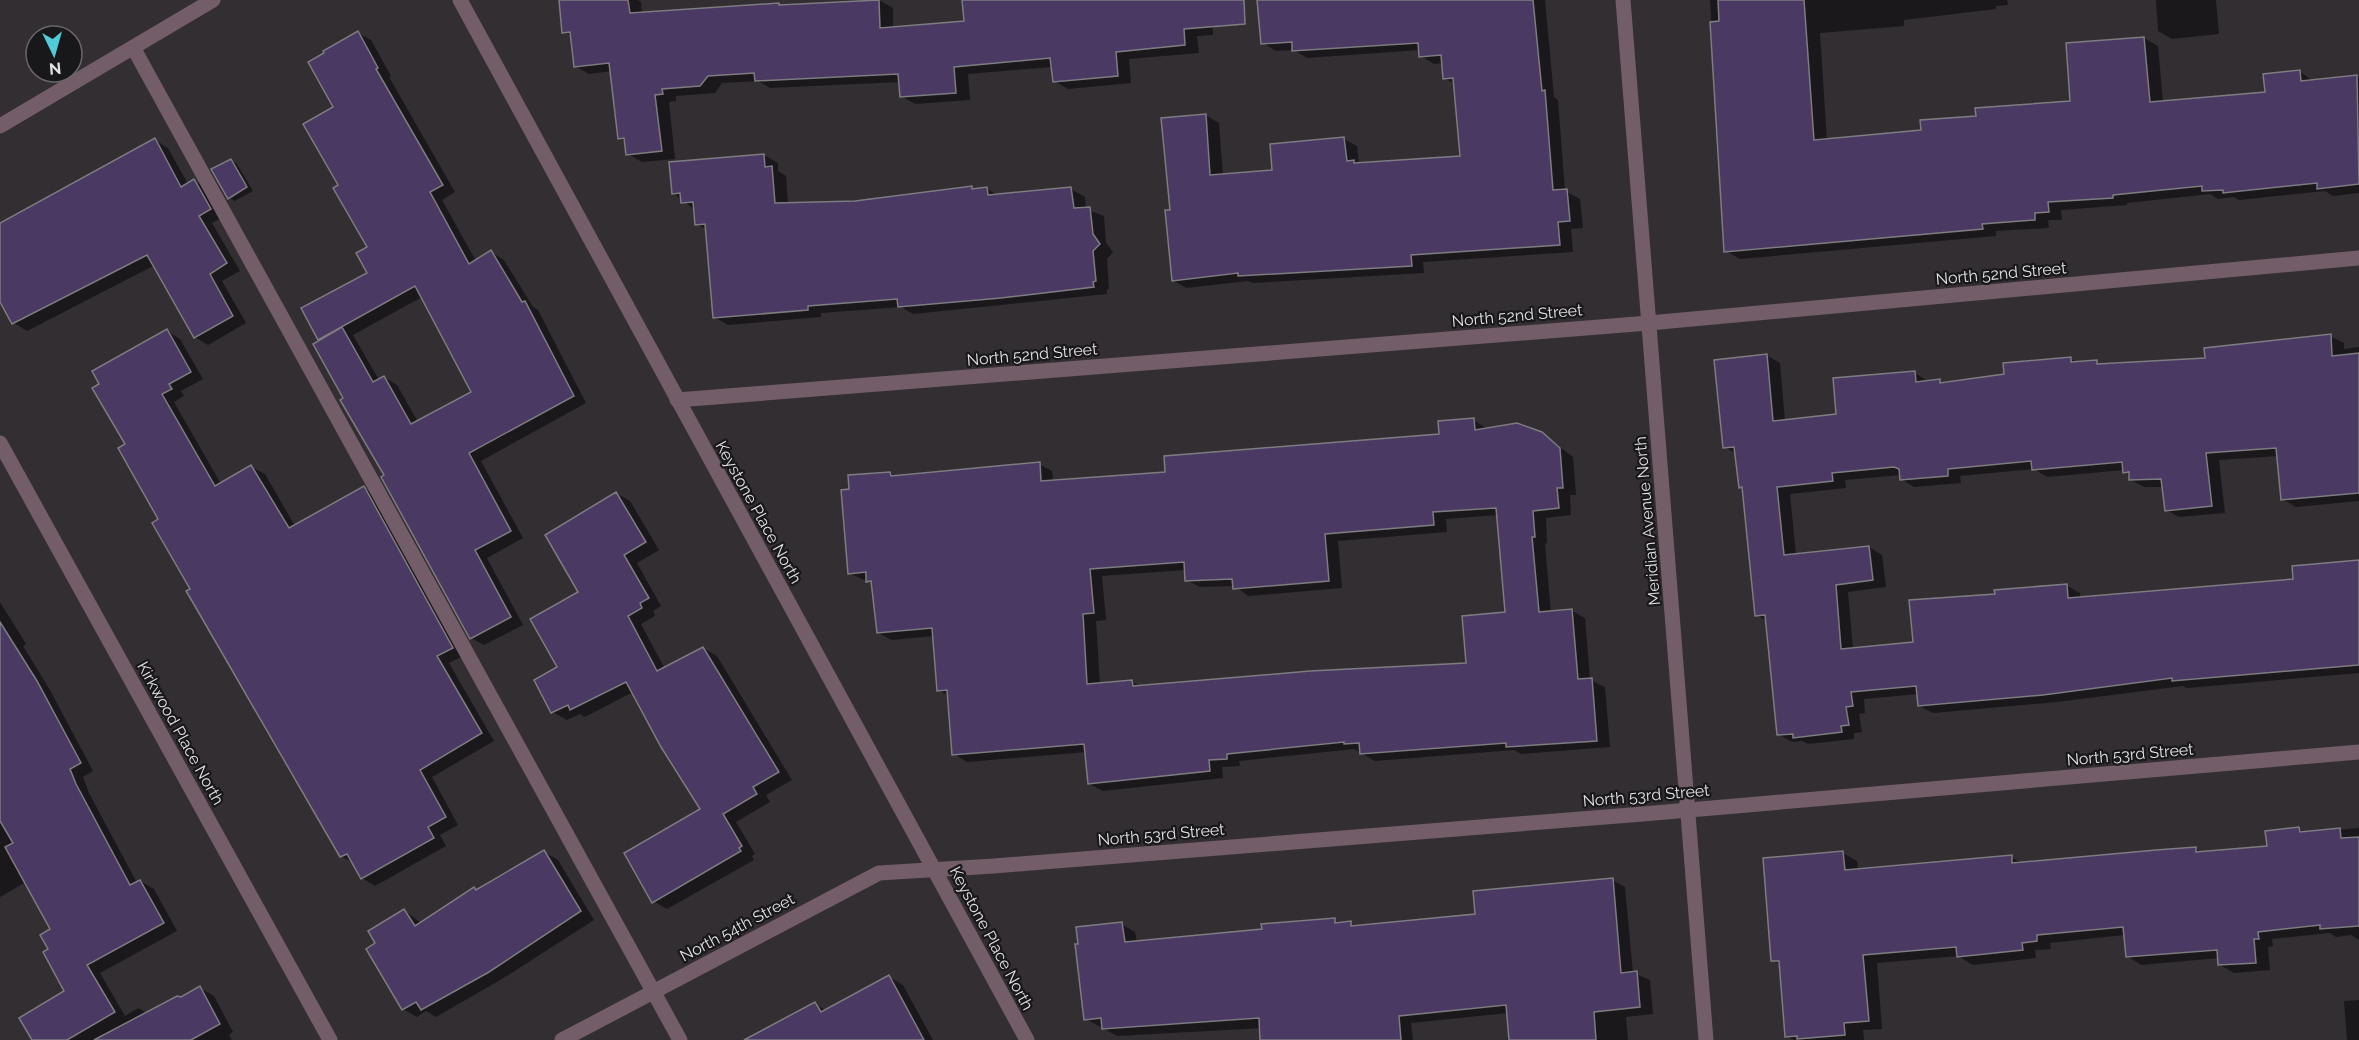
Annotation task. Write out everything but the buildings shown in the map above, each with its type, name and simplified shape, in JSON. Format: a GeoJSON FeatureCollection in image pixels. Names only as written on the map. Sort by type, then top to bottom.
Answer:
{"type":"FeatureCollection","features":[{"type":"Feature","properties":{"kind":"street"},"geometry":{"type":"LineString","coordinates":[[0,126],[134,49],[213,0]]}},
{"type":"Feature","properties":{"kind":"street","name":"Keystone Place North"},"geometry":{"type":"LineString","coordinates":[[460,0],[676,400],[1027,1040]]}},
{"type":"Feature","properties":{"kind":"street","name":"Meridian Avenue North"},"geometry":{"type":"LineString","coordinates":[[1623,0],[1706,1040]]}},
{"type":"Feature","properties":{"kind":"street"},"geometry":{"type":"LineString","coordinates":[[134,49],[680,1040]]}},
{"type":"Feature","properties":{"kind":"street","name":"North 52nd Street"},"geometry":{"type":"LineString","coordinates":[[676,400],[1649,323],[2359,258]]}},
{"type":"Feature","properties":{"kind":"street","name":"Kirkwood Place North"},"geometry":{"type":"LineString","coordinates":[[0,443],[330,1040]]}},
{"type":"Feature","properties":{"kind":"street","name":"North 53rd Street"},"geometry":{"type":"LineString","coordinates":[[935,869],[1689,810],[2359,752]]}},
{"type":"Feature","properties":{"kind":"street","name":"North 54th Street"},"geometry":{"type":"LineString","coordinates":[[562,1040],[879,873],[935,869]]}}]}
